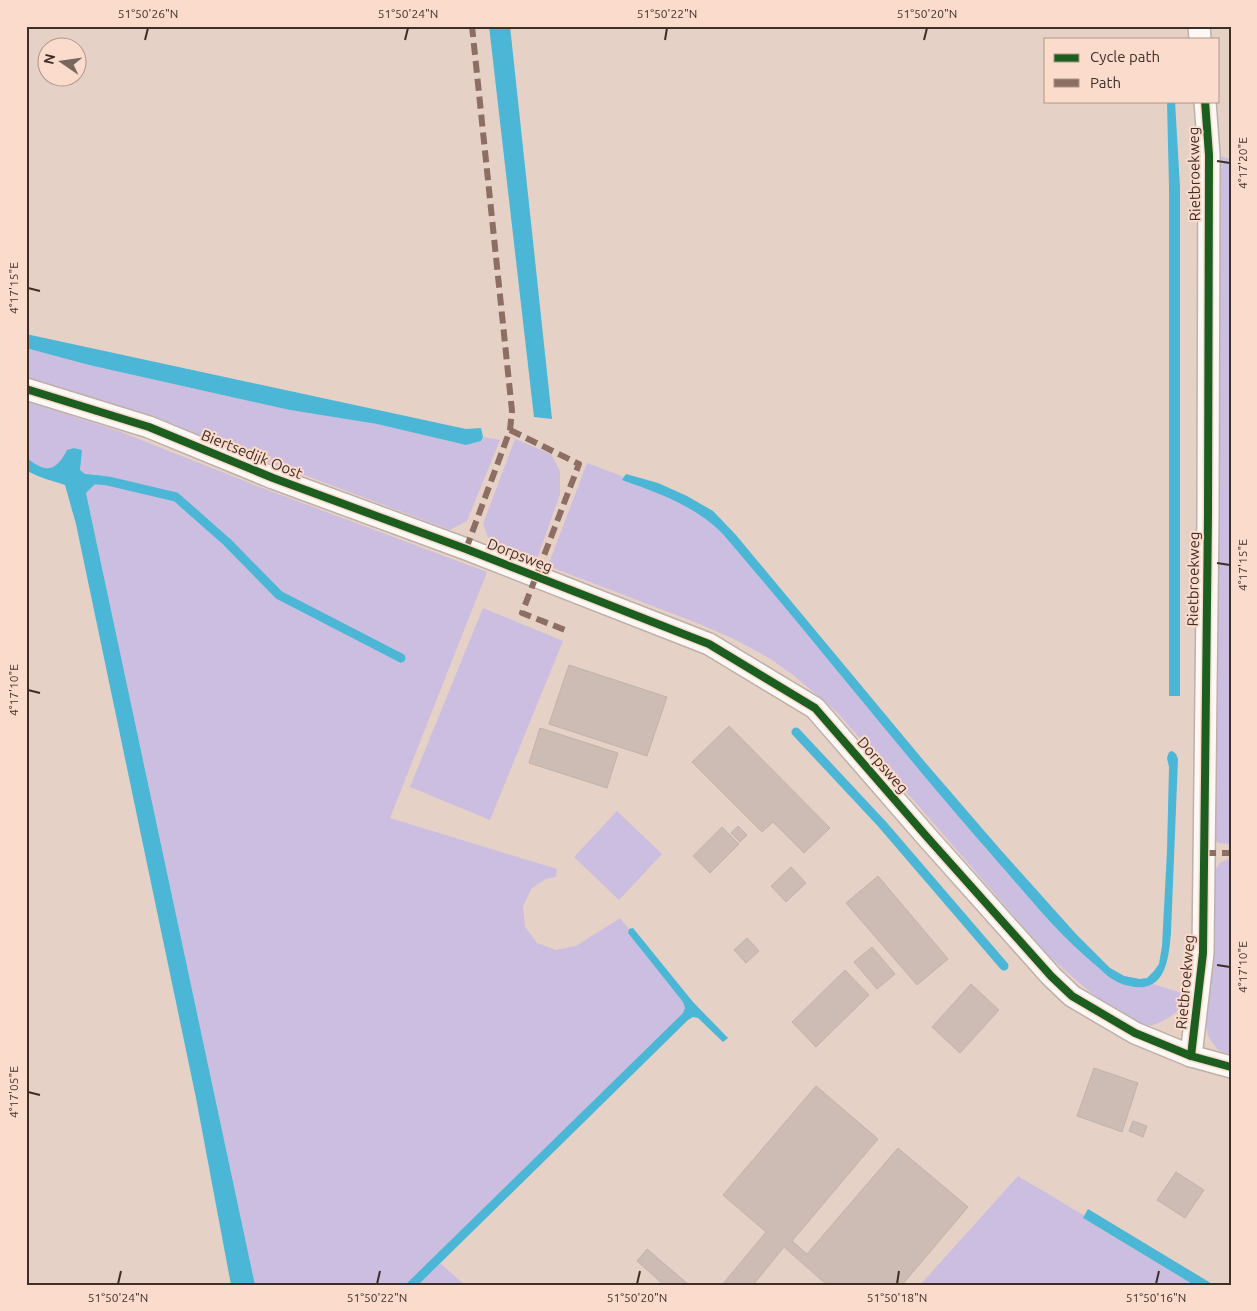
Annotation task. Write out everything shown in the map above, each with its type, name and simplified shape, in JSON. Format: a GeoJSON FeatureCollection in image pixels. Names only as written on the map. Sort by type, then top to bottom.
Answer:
{"type":"FeatureCollection","features":[{"type":"Feature","properties":{"kind":"street","name":"Rietbroekweg"},"geometry":{"type":"LineString","coordinates":[[1191,1056],[1203,953],[1208,516],[1209,174],[1205,102]]}},
{"type":"Feature","properties":{"kind":"street","name":"Biertsedijk Oost"},"geometry":{"type":"LineString","coordinates":[[26,389],[149,427],[274,478],[466,549]]}},
{"type":"Feature","properties":{"kind":"street","name":"Dorpsweg"},"geometry":{"type":"LineString","coordinates":[[466,549],[709,644],[815,708],[999,918],[1051,976],[1072,996],[1135,1033],[1191,1056],[1231,1068]]}},
{"type":"Feature","properties":{"kind":"shaded area"},"geometry":{"type":"Polygon","coordinates":[[[1214,155],[1231,159],[1231,844],[1219,843],[1212,838],[1214,155]]]}},
{"type":"Feature","properties":{"kind":"shaded area"},"geometry":{"type":"Polygon","coordinates":[[[26,348],[89,365],[290,410],[377,424],[466,445],[481,441],[483,437],[500,440],[467,521],[450,530],[85,395],[26,378],[26,348]]]}},
{"type":"Feature","properties":{"kind":"shaded area"},"geometry":{"type":"Polygon","coordinates":[[[26,401],[121,432],[257,486],[487,572],[390,818],[557,869],[556,877],[546,879],[532,888],[523,906],[525,927],[537,943],[556,950],[576,946],[620,918],[629,929],[628,933],[683,1002],[685,1008],[683,1013],[405,1285],[255,1285],[86,493],[102,476],[85,474],[79,470],[82,450],[74,448],[67,450],[63,458],[54,467],[49,468],[39,466],[26,457],[26,401]]]}},
{"type":"Feature","properties":{"kind":"shaded area"},"geometry":{"type":"Polygon","coordinates":[[[515,439],[551,454],[560,471],[560,494],[536,562],[491,545],[483,524],[515,439]]]}},
{"type":"Feature","properties":{"kind":"shaded area"},"geometry":{"type":"Polygon","coordinates":[[[587,463],[624,477],[623,480],[679,502],[716,526],[986,849],[1080,952],[1145,987],[1153,984],[1185,994],[1176,1012],[1169,1018],[1153,1025],[1142,1024],[1113,1009],[1069,974],[1048,955],[836,711],[793,675],[769,658],[734,639],[548,566],[587,463]]]}},
{"type":"Feature","properties":{"kind":"shaded area"},"geometry":{"type":"Polygon","coordinates":[[[483,608],[563,641],[490,820],[410,787],[483,608]]]}},
{"type":"Feature","properties":{"kind":"shaded area"},"geometry":{"type":"Polygon","coordinates":[[[617,811],[662,854],[619,900],[574,857],[617,811]]]}},
{"type":"Feature","properties":{"kind":"shaded area"},"geometry":{"type":"Polygon","coordinates":[[[1231,858],[1231,1055],[1218,1050],[1209,1038],[1205,1022],[1212,873],[1221,862],[1231,858]]]}},
{"type":"Feature","properties":{"kind":"shaded area"},"geometry":{"type":"Polygon","coordinates":[[[1018,1176],[1085,1216],[1084,1219],[1194,1285],[920,1285],[1018,1176]]]}},
{"type":"Feature","properties":{"kind":"shaded area"},"geometry":{"type":"Polygon","coordinates":[[[440,1263],[465,1285],[418,1285],[440,1263]]]}},
{"type":"Feature","properties":{"kind":"water"},"geometry":{"type":"Polygon","coordinates":[[[489,26],[510,26],[552,419],[534,417],[489,26]]]}},
{"type":"Feature","properties":{"kind":"water"},"geometry":{"type":"Polygon","coordinates":[[[1167,102],[1175,102],[1180,187],[1180,696],[1169,696],[1169,187],[1167,102]]]}},
{"type":"Feature","properties":{"kind":"water"},"geometry":{"type":"Polygon","coordinates":[[[26,334],[466,429],[481,428],[483,437],[481,441],[466,445],[377,424],[290,410],[89,365],[26,348],[26,334]]]}},
{"type":"Feature","properties":{"kind":"water"},"geometry":{"type":"Polygon","coordinates":[[[74,448],[82,450],[80,470],[85,474],[103,476],[86,493],[255,1285],[231,1285],[196,1098],[76,524],[65,485],[40,477],[26,470],[26,457],[39,466],[49,468],[54,467],[63,458],[67,450],[74,448]]]}},
{"type":"Feature","properties":{"kind":"water"},"geometry":{"type":"Polygon","coordinates":[[[626,474],[658,483],[687,496],[713,511],[736,535],[999,848],[1076,934],[1110,968],[1124,976],[1140,979],[1147,978],[1159,964],[1162,946],[1167,851],[1169,767],[1167,758],[1169,752],[1172,751],[1176,754],[1178,759],[1171,932],[1167,961],[1160,977],[1146,987],[1124,985],[1108,976],[1067,939],[962,821],[722,533],[699,514],[687,507],[622,480],[626,474]]]}},
{"type":"Feature","properties":{"kind":"water"},"geometry":{"type":"Polygon","coordinates":[[[633,928],[693,1002],[728,1038],[723,1042],[698,1018],[693,1017],[688,1020],[418,1285],[405,1285],[683,1013],[685,1008],[683,1002],[628,933],[629,929],[633,928]]]}},
{"type":"Feature","properties":{"kind":"water"},"geometry":{"type":"Polygon","coordinates":[[[1088,1209],[1214,1285],[1194,1285],[1083,1218],[1088,1209]]]}},
{"type":"Feature","properties":{"kind":"building"},"geometry":{"type":"Polygon","coordinates":[[[569,665],[667,697],[647,756],[549,724],[569,665]]]}},
{"type":"Feature","properties":{"kind":"building"},"geometry":{"type":"Polygon","coordinates":[[[729,726],[830,828],[804,853],[773,822],[762,832],[692,762],[729,726]]]}},
{"type":"Feature","properties":{"kind":"building"},"geometry":{"type":"Polygon","coordinates":[[[540,728],[618,753],[607,788],[529,763],[540,728]]]}},
{"type":"Feature","properties":{"kind":"building"},"geometry":{"type":"Polygon","coordinates":[[[738,826],[747,835],[740,842],[731,833],[738,826]]]}},
{"type":"Feature","properties":{"kind":"building"},"geometry":{"type":"Polygon","coordinates":[[[722,827],[739,844],[710,873],[693,856],[722,827]]]}},
{"type":"Feature","properties":{"kind":"building"},"geometry":{"type":"Polygon","coordinates":[[[791,867],[806,883],[786,902],[771,886],[791,867]]]}},
{"type":"Feature","properties":{"kind":"building"},"geometry":{"type":"Polygon","coordinates":[[[878,876],[948,959],[917,985],[846,903],[878,876]]]}},
{"type":"Feature","properties":{"kind":"building"},"geometry":{"type":"Polygon","coordinates":[[[747,938],[759,951],[746,963],[734,950],[747,938]]]}},
{"type":"Feature","properties":{"kind":"building"},"geometry":{"type":"Polygon","coordinates":[[[872,947],[895,974],[877,989],[854,962],[872,947]]]}},
{"type":"Feature","properties":{"kind":"building"},"geometry":{"type":"Polygon","coordinates":[[[845,970],[869,995],[816,1047],[792,1022],[845,970]]]}},
{"type":"Feature","properties":{"kind":"building"},"geometry":{"type":"Polygon","coordinates":[[[971,984],[999,1010],[960,1053],[932,1027],[971,984]]]}},
{"type":"Feature","properties":{"kind":"building"},"geometry":{"type":"Polygon","coordinates":[[[1094,1068],[1138,1083],[1122,1132],[1077,1116],[1094,1068]]]}},
{"type":"Feature","properties":{"kind":"building"},"geometry":{"type":"Polygon","coordinates":[[[816,1086],[878,1139],[792,1241],[807,1254],[898,1148],[968,1207],[902,1285],[827,1285],[784,1247],[753,1285],[722,1285],[766,1232],[723,1195],[816,1086]]]}},
{"type":"Feature","properties":{"kind":"building"},"geometry":{"type":"Polygon","coordinates":[[[1133,1121],[1147,1126],[1143,1137],[1129,1131],[1133,1121]]]}},
{"type":"Feature","properties":{"kind":"building"},"geometry":{"type":"Polygon","coordinates":[[[1176,1172],[1204,1190],[1185,1218],[1157,1200],[1176,1172]]]}},
{"type":"Feature","properties":{"kind":"building"},"geometry":{"type":"Polygon","coordinates":[[[647,1249],[689,1285],[664,1285],[637,1261],[647,1249]]]}},
{"type":"Feature","properties":{"kind":"waterway"},"geometry":{"type":"LineString","coordinates":[[88,479],[108,481],[176,497],[227,542],[279,595],[401,658]]}},
{"type":"Feature","properties":{"kind":"waterway"},"geometry":{"type":"LineString","coordinates":[[796,732],[882,824],[1004,966]]}},
{"type":"Feature","properties":{"kind":"marked path"},"geometry":{"type":"LineString","coordinates":[[466,549],[510,430],[512,411],[472,26]]}},
{"type":"Feature","properties":{"kind":"marked path"},"geometry":{"type":"LineString","coordinates":[[510,430],[579,464],[522,613],[565,630]]}},
{"type":"Feature","properties":{"kind":"marked path"},"geometry":{"type":"LineString","coordinates":[[1204,853],[1231,853]]}},
{"type":"Feature","properties":{"kind":"cycle path"},"geometry":{"type":"LineString","coordinates":[[1191,1056],[1203,953],[1208,515],[1209,155],[1205,102]]}},
{"type":"Feature","properties":{"kind":"cycle path"},"geometry":{"type":"LineString","coordinates":[[26,389],[149,427],[273,478],[466,549],[709,644],[815,708],[1051,976],[1072,996],[1135,1033],[1191,1056],[1231,1067]]}}]}
